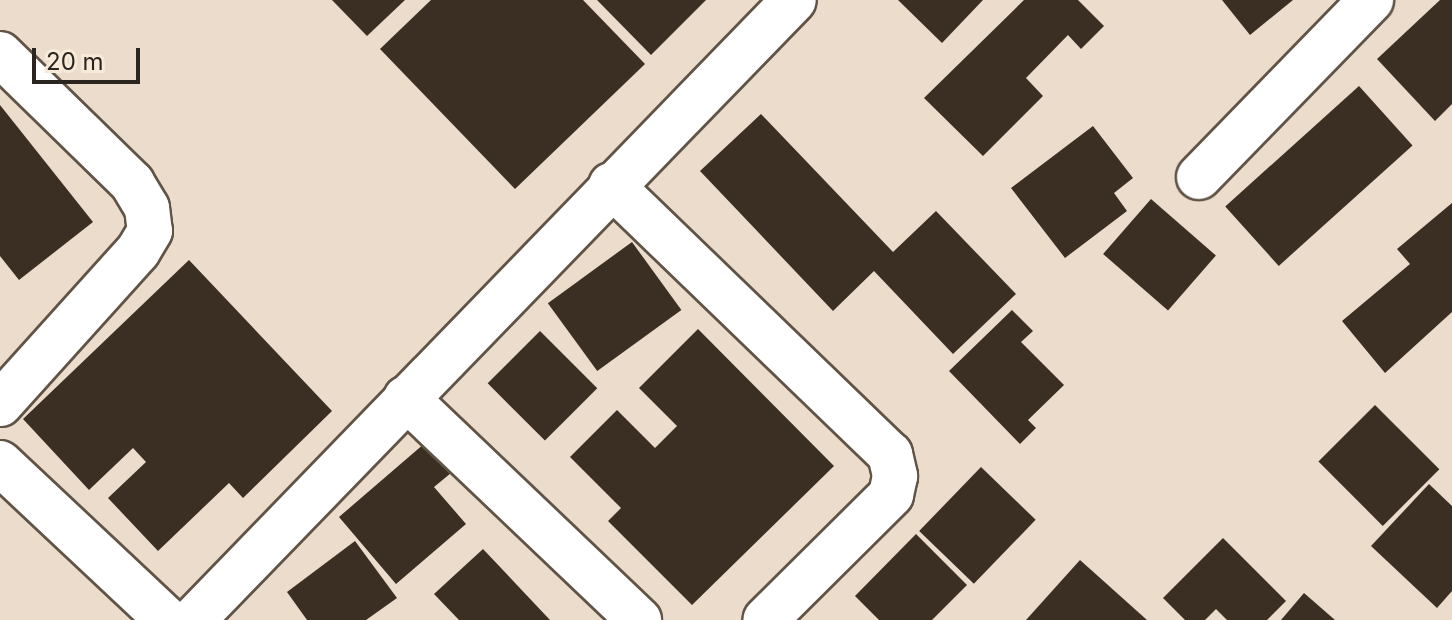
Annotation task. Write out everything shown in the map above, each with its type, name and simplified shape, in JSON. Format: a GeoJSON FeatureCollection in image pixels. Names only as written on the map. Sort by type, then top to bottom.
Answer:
{"type":"FeatureCollection","features":[{"type":"Feature","properties":{"kind":"street"},"geometry":{"type":"LineString","coordinates":[[193,620],[611,185],[794,0]]}},
{"type":"Feature","properties":{"kind":"street"},"geometry":{"type":"LineString","coordinates":[[1199,177],[1371,0]]}},
{"type":"Feature","properties":{"kind":"street"},"geometry":{"type":"LineString","coordinates":[[0,54],[132,183],[147,208],[150,231],[138,251],[0,404]]}},
{"type":"Feature","properties":{"kind":"street"},"geometry":{"type":"LineString","coordinates":[[611,185],[890,454],[895,476],[891,495],[765,620]]}},
{"type":"Feature","properties":{"kind":"street"},"geometry":{"type":"LineString","coordinates":[[406,398],[639,620]]}},
{"type":"Feature","properties":{"kind":"street"},"geometry":{"type":"LineString","coordinates":[[0,463],[167,620]]}},
{"type":"Feature","properties":{"kind":"building"},"geometry":{"type":"Polygon","coordinates":[[[332,0],[405,0],[367,36],[332,0]]]}},
{"type":"Feature","properties":{"kind":"building"},"geometry":{"type":"Polygon","coordinates":[[[431,0],[583,0],[645,64],[515,189],[380,49],[431,0]]]}},
{"type":"Feature","properties":{"kind":"building"},"geometry":{"type":"Polygon","coordinates":[[[597,0],[706,0],[651,55],[597,0]]]}},
{"type":"Feature","properties":{"kind":"building"},"geometry":{"type":"Polygon","coordinates":[[[898,0],[983,0],[942,43],[898,0]]]}},
{"type":"Feature","properties":{"kind":"building"},"geometry":{"type":"Polygon","coordinates":[[[1024,0],[1078,0],[1104,26],[1081,49],[1068,35],[1026,78],[1043,96],[983,156],[924,98],[1024,0]]]}},
{"type":"Feature","properties":{"kind":"building"},"geometry":{"type":"Polygon","coordinates":[[[1222,0],[1293,0],[1250,35],[1222,0]]]}},
{"type":"Feature","properties":{"kind":"building"},"geometry":{"type":"Polygon","coordinates":[[[1440,0],[1452,0],[1452,104],[1435,121],[1377,59],[1440,0]]]}},
{"type":"Feature","properties":{"kind":"building"},"geometry":{"type":"Polygon","coordinates":[[[1359,86],[1413,145],[1279,266],[1225,206],[1359,86]]]}},
{"type":"Feature","properties":{"kind":"building"},"geometry":{"type":"Polygon","coordinates":[[[0,105],[93,222],[19,280],[0,256],[0,105]]]}},
{"type":"Feature","properties":{"kind":"building"},"geometry":{"type":"Polygon","coordinates":[[[761,114],[893,252],[936,211],[1016,294],[953,354],[874,271],[833,311],[700,171],[761,114]]]}},
{"type":"Feature","properties":{"kind":"building"},"geometry":{"type":"Polygon","coordinates":[[[1093,126],[1133,178],[1114,193],[1127,211],[1065,258],[1011,188],[1093,126]]]}},
{"type":"Feature","properties":{"kind":"building"},"geometry":{"type":"Polygon","coordinates":[[[1151,199],[1216,255],[1168,311],[1103,254],[1151,199]]]}},
{"type":"Feature","properties":{"kind":"building"},"geometry":{"type":"Polygon","coordinates":[[[1452,203],[1452,312],[1385,373],[1342,321],[1410,264],[1397,249],[1452,203]]]}},
{"type":"Feature","properties":{"kind":"building"},"geometry":{"type":"Polygon","coordinates":[[[632,242],[681,310],[597,371],[548,303],[632,242]]]}},
{"type":"Feature","properties":{"kind":"building"},"geometry":{"type":"Polygon","coordinates":[[[189,260],[332,411],[243,498],[229,483],[158,551],[108,498],[146,462],[133,448],[89,490],[23,419],[189,260]]]}},
{"type":"Feature","properties":{"kind":"building"},"geometry":{"type":"Polygon","coordinates":[[[1012,310],[1033,331],[1021,342],[1064,385],[1028,420],[1036,428],[1020,444],[949,371],[1012,310]]]}},
{"type":"Feature","properties":{"kind":"building"},"geometry":{"type":"Polygon","coordinates":[[[698,329],[834,466],[692,605],[608,521],[621,508],[570,457],[617,410],[655,448],[677,426],[639,388],[698,329]]]}},
{"type":"Feature","properties":{"kind":"building"},"geometry":{"type":"Polygon","coordinates":[[[540,331],[597,388],[545,441],[488,383],[540,331]]]}},
{"type":"Feature","properties":{"kind":"building"},"geometry":{"type":"Polygon","coordinates":[[[1375,405],[1439,469],[1383,526],[1318,462],[1375,405]]]}},
{"type":"Feature","properties":{"kind":"building"},"geometry":{"type":"Polygon","coordinates":[[[425,443],[451,473],[434,487],[466,524],[396,584],[339,517],[425,443]]]}},
{"type":"Feature","properties":{"kind":"building"},"geometry":{"type":"Polygon","coordinates":[[[981,467],[1036,520],[974,584],[919,531],[981,467]]]}},
{"type":"Feature","properties":{"kind":"building"},"geometry":{"type":"Polygon","coordinates":[[[1429,484],[1452,506],[1452,591],[1437,608],[1371,546],[1429,484]]]}},
{"type":"Feature","properties":{"kind":"building"},"geometry":{"type":"Polygon","coordinates":[[[916,534],[967,585],[932,620],[879,620],[855,596],[916,534]]]}},
{"type":"Feature","properties":{"kind":"building"},"geometry":{"type":"Polygon","coordinates":[[[1223,538],[1286,601],[1267,620],[1227,620],[1216,609],[1205,620],[1185,620],[1163,598],[1223,538]]]}},
{"type":"Feature","properties":{"kind":"building"},"geometry":{"type":"Polygon","coordinates":[[[355,541],[397,598],[366,620],[307,620],[287,592],[355,541]]]}},
{"type":"Feature","properties":{"kind":"building"},"geometry":{"type":"Polygon","coordinates":[[[483,549],[550,620],[459,620],[434,594],[483,549]]]}},
{"type":"Feature","properties":{"kind":"building"},"geometry":{"type":"Polygon","coordinates":[[[1080,560],[1147,620],[1026,620],[1080,560]]]}},
{"type":"Feature","properties":{"kind":"building"},"geometry":{"type":"Polygon","coordinates":[[[1304,593],[1335,620],[1281,620],[1304,593]]]}}]}
